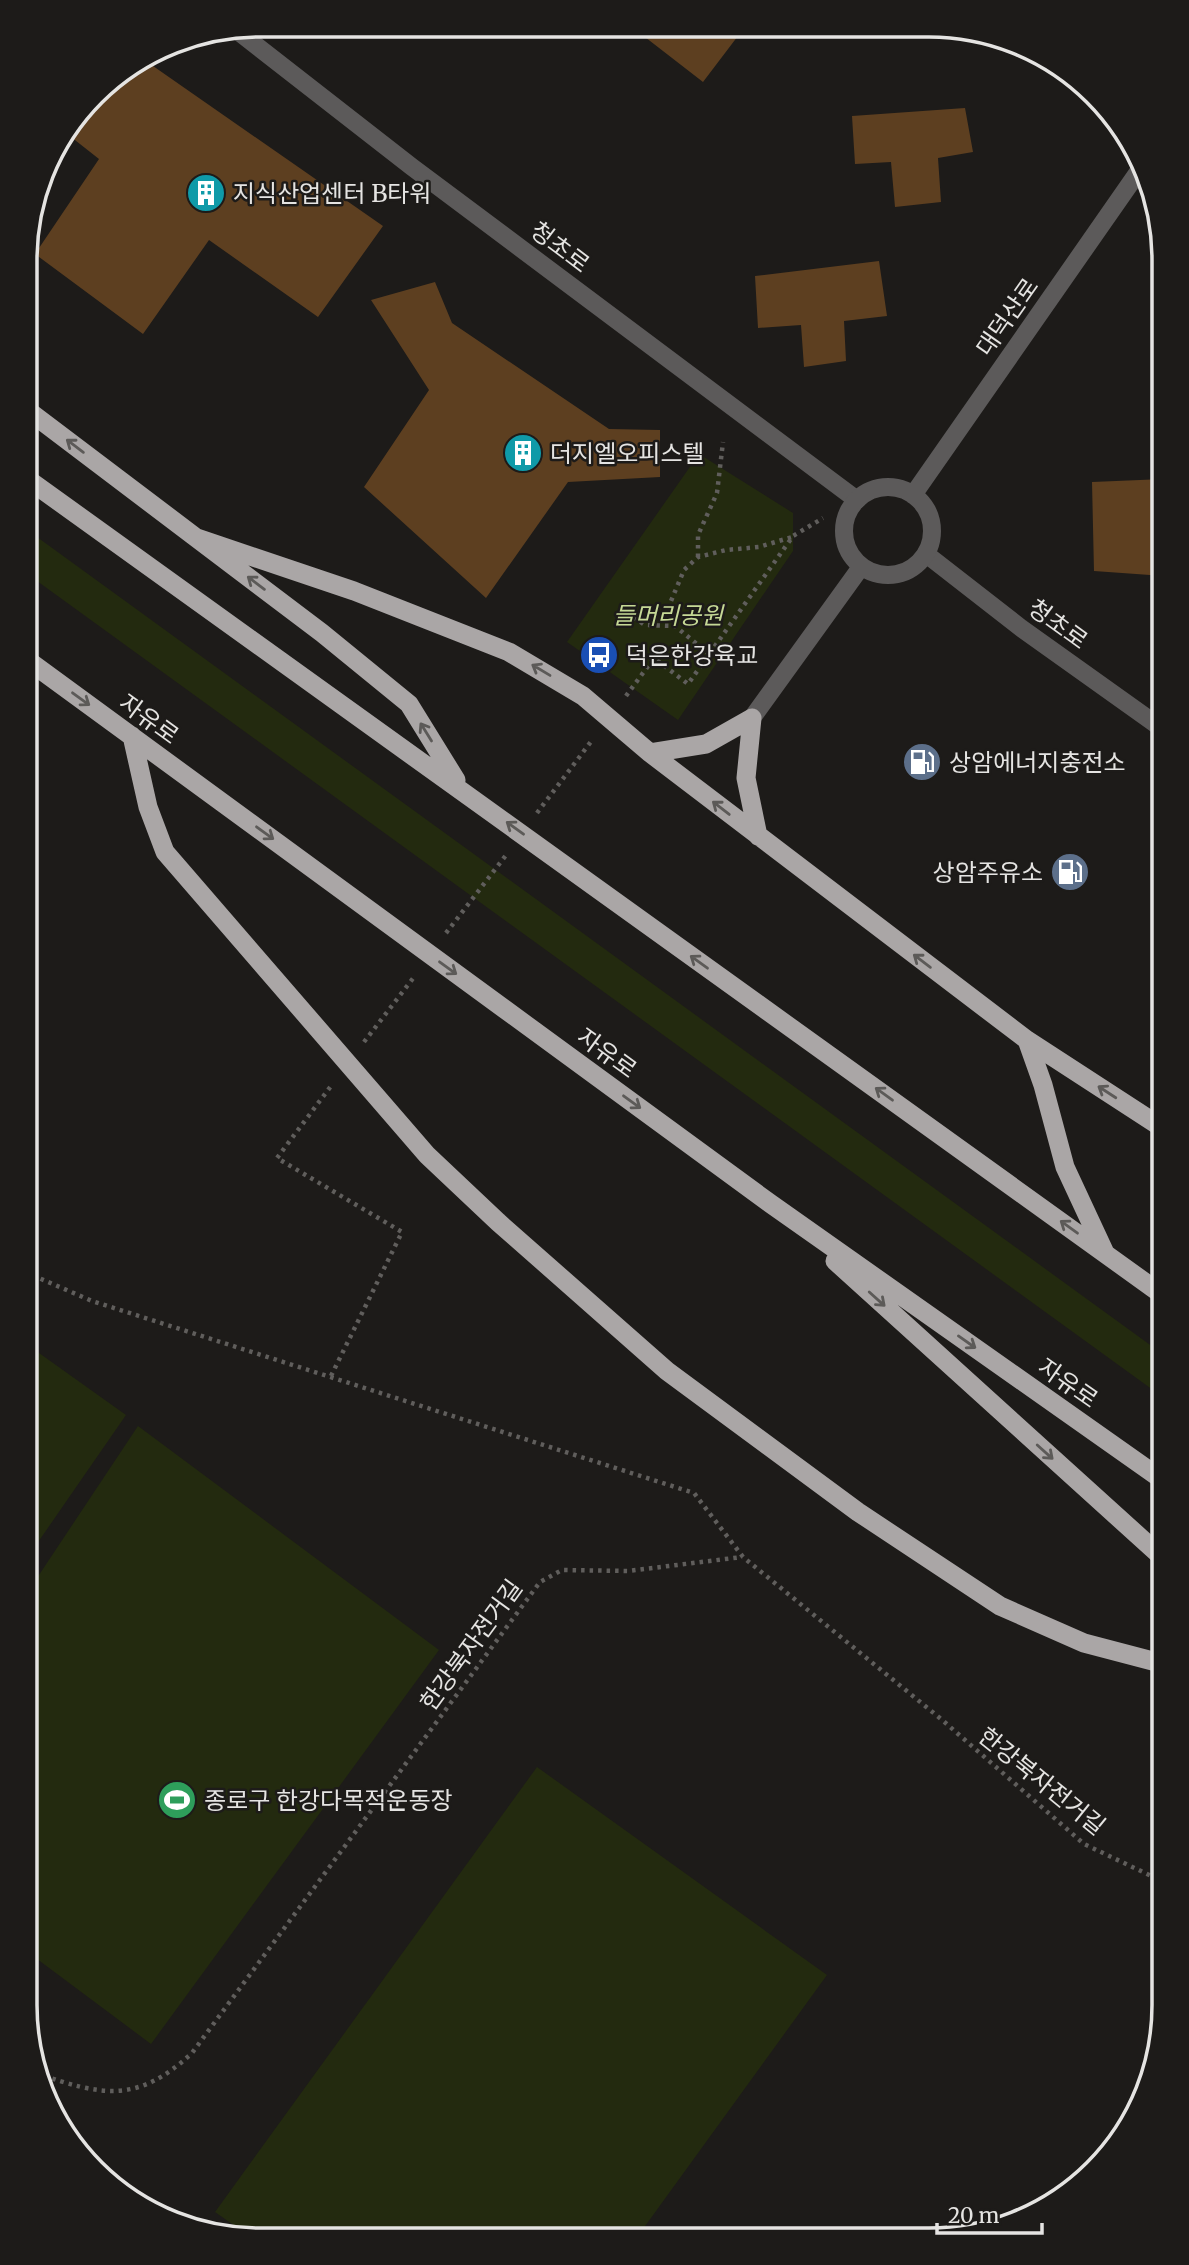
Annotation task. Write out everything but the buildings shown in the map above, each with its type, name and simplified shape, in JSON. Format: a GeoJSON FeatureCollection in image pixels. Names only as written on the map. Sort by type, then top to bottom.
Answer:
{"type":"FeatureCollection","features":[{"type":"Feature","properties":{"kind":"highway"},"geometry":{"type":"LineString","coordinates":[[37,417],[197,537],[408,704],[462,790]]}},
{"type":"Feature","properties":{"kind":"highway"},"geometry":{"type":"LineString","coordinates":[[37,486],[1152,1287]]}},
{"type":"Feature","properties":{"kind":"highway"},"geometry":{"type":"LineString","coordinates":[[197,537],[354,591],[509,652],[583,696],[650,753],[1027,1040],[1152,1121]]}},
{"type":"Feature","properties":{"kind":"highway","name":"자유로"},"geometry":{"type":"LineString","coordinates":[[37,667],[771,1204],[1152,1473]]}},
{"type":"Feature","properties":{"kind":"highway"},"geometry":{"type":"LineString","coordinates":[[650,753],[706,744],[752,718]]}},
{"type":"Feature","properties":{"kind":"highway"},"geometry":{"type":"LineString","coordinates":[[752,718],[747,778],[758,836]]}},
{"type":"Feature","properties":{"kind":"highway"},"geometry":{"type":"LineString","coordinates":[[132,736],[148,807],[165,852],[427,1155],[498,1222],[667,1371],[891,1534],[1000,1606],[1084,1643],[1152,1661]]}},
{"type":"Feature","properties":{"kind":"highway"},"geometry":{"type":"LineString","coordinates":[[1027,1040],[1043,1085],[1065,1167],[1106,1254]]}},
{"type":"Feature","properties":{"kind":"highway"},"geometry":{"type":"LineString","coordinates":[[771,1204],[1152,1548]]}},
{"type":"Feature","properties":{"kind":"street","name":"청초로"},"geometry":{"type":"LineString","coordinates":[[246,37],[423,175],[857,500]]}},
{"type":"Feature","properties":{"kind":"street","name":"대덕산로"},"geometry":{"type":"LineString","coordinates":[[913,495],[1135,176]]}},
{"type":"Feature","properties":{"kind":"street"},"geometry":{"type":"LineString","coordinates":[[899,489],[913,495],[923,504],[932,528],[931,542],[926,554],[910,569],[889,576],[875,574],[861,567],[851,556],[845,542],[844,526],[848,512],[857,500],[870,491],[899,489]]}},
{"type":"Feature","properties":{"kind":"street","name":"청초로"},"geometry":{"type":"LineString","coordinates":[[926,554],[1021,628],[1152,721]]}},
{"type":"Feature","properties":{"kind":"street"},"geometry":{"type":"LineString","coordinates":[[752,718],[861,567]]}},
{"type":"Feature","properties":{"kind":"path"},"geometry":{"type":"LineString","coordinates":[[698,557],[698,535],[717,493],[723,442]]}},
{"type":"Feature","properties":{"kind":"path"},"geometry":{"type":"LineString","coordinates":[[675,626],[671,601],[684,570],[698,557],[726,550],[760,547],[793,536],[823,518]]}},
{"type":"Feature","properties":{"kind":"path"},"geometry":{"type":"LineString","coordinates":[[688,684],[793,536]]}},
{"type":"Feature","properties":{"kind":"path"},"geometry":{"type":"LineString","coordinates":[[619,608],[645,625],[675,626],[709,654]]}},
{"type":"Feature","properties":{"kind":"path"},"geometry":{"type":"LineString","coordinates":[[331,1376],[402,1232]]}},
{"type":"Feature","properties":{"kind":"path"},"geometry":{"type":"LineString","coordinates":[[37,1277],[92,1301],[694,1493],[743,1557]]}},
{"type":"Feature","properties":{"kind":"path","name":"한강북자전거길"},"geometry":{"type":"LineString","coordinates":[[49,2077],[102,2092],[128,2091],[173,2071],[192,2053],[540,1582],[562,1570],[628,1571],[743,1557],[941,1719],[1084,1844],[1152,1876]]}},
{"type":"Feature","properties":{"kind":"green space","name":"들머리공원"},"geometry":{"type":"Polygon","coordinates":[[[699,454],[793,513],[793,551],[678,720],[567,642],[699,454]]]}},
{"type":"Feature","properties":{"kind":"green space"},"geometry":{"type":"Polygon","coordinates":[[[37,537],[1152,1346],[1152,1389],[37,581],[37,537]]]}},
{"type":"Feature","properties":{"kind":"green space"},"geometry":{"type":"Polygon","coordinates":[[[37,1352],[126,1415],[37,1544],[37,1352]]]}},
{"type":"Feature","properties":{"kind":"green space","name":"종로구 한강다목적운동장"},"geometry":{"type":"Polygon","coordinates":[[[138,1426],[439,1650],[151,2044],[37,1959],[37,1578],[138,1426]]]}},
{"type":"Feature","properties":{"kind":"green space"},"geometry":{"type":"Polygon","coordinates":[[[537,1767],[827,1975],[644,2228],[260,2228],[235,2226],[215,2212],[537,1767]]]}},
{"type":"Feature","properties":{"kind":"place","name":"지식산업센터 B타워"},"geometry":{"type":"Point","coordinates":[206,193]}},
{"type":"Feature","properties":{"kind":"place","name":"더지엘오피스텔"},"geometry":{"type":"Point","coordinates":[523,453]}},
{"type":"Feature","properties":{"kind":"place","name":"덕은한강육교"},"geometry":{"type":"Point","coordinates":[599,655]}},
{"type":"Feature","properties":{"kind":"place","name":"상암에너지충전소"},"geometry":{"type":"Point","coordinates":[922,762]}},
{"type":"Feature","properties":{"kind":"place","name":"상암주유소"},"geometry":{"type":"Point","coordinates":[1070,872]}},
{"type":"Feature","properties":{"kind":"place","name":"종로구 한강다목적운동장"},"geometry":{"type":"Point","coordinates":[177,1800]}}]}
